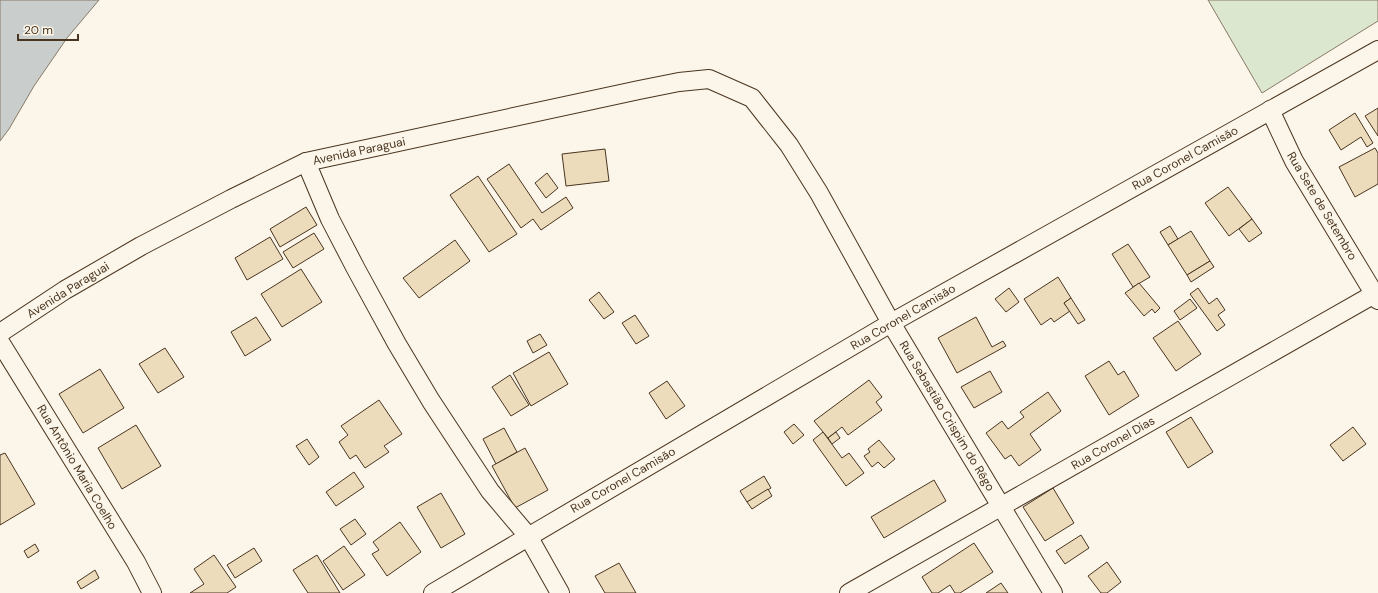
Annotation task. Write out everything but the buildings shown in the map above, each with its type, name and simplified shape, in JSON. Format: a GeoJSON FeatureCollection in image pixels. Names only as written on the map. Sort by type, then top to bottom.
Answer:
{"type":"FeatureCollection","features":[{"type":"Feature","properties":{"kind":"street","name":"Rua Coronel Camisão"},"geometry":{"type":"LineString","coordinates":[[433,593],[891,323],[1378,50]]}},
{"type":"Feature","properties":{"kind":"street","name":"Avenida Paraguai"},"geometry":{"type":"LineString","coordinates":[[0,333],[65,290],[141,246],[306,162],[679,82],[709,80],[752,98]]}},
{"type":"Feature","properties":{"kind":"street","name":"Rua Sebastião Crispim do Rêgo"},"geometry":{"type":"LineString","coordinates":[[752,98],[789,146],[815,186],[891,323],[1052,593]]}},
{"type":"Feature","properties":{"kind":"street","name":"Rua Sete de Setembro"},"geometry":{"type":"LineString","coordinates":[[1270,110],[1294,162],[1377,295]]}},
{"type":"Feature","properties":{"kind":"street"},"geometry":{"type":"LineString","coordinates":[[306,162],[330,219],[356,269],[431,401],[490,491],[528,536],[560,593]]}},
{"type":"Feature","properties":{"kind":"street","name":"Rua Coronel Dias"},"geometry":{"type":"LineString","coordinates":[[849,593],[1377,295]]}},
{"type":"Feature","properties":{"kind":"street","name":"Rua Antônio Maria Coelho"},"geometry":{"type":"LineString","coordinates":[[0,342],[136,562],[152,593]]}},
{"type":"Feature","properties":{"kind":"green space"},"geometry":{"type":"Polygon","coordinates":[[[1208,0],[1378,0],[1378,21],[1262,93],[1208,0]]]}},
{"type":"Feature","properties":{"kind":"shaded area"},"geometry":{"type":"Polygon","coordinates":[[[0,0],[99,0],[67,38],[34,86],[9,129],[0,141],[0,0]]]}}]}
